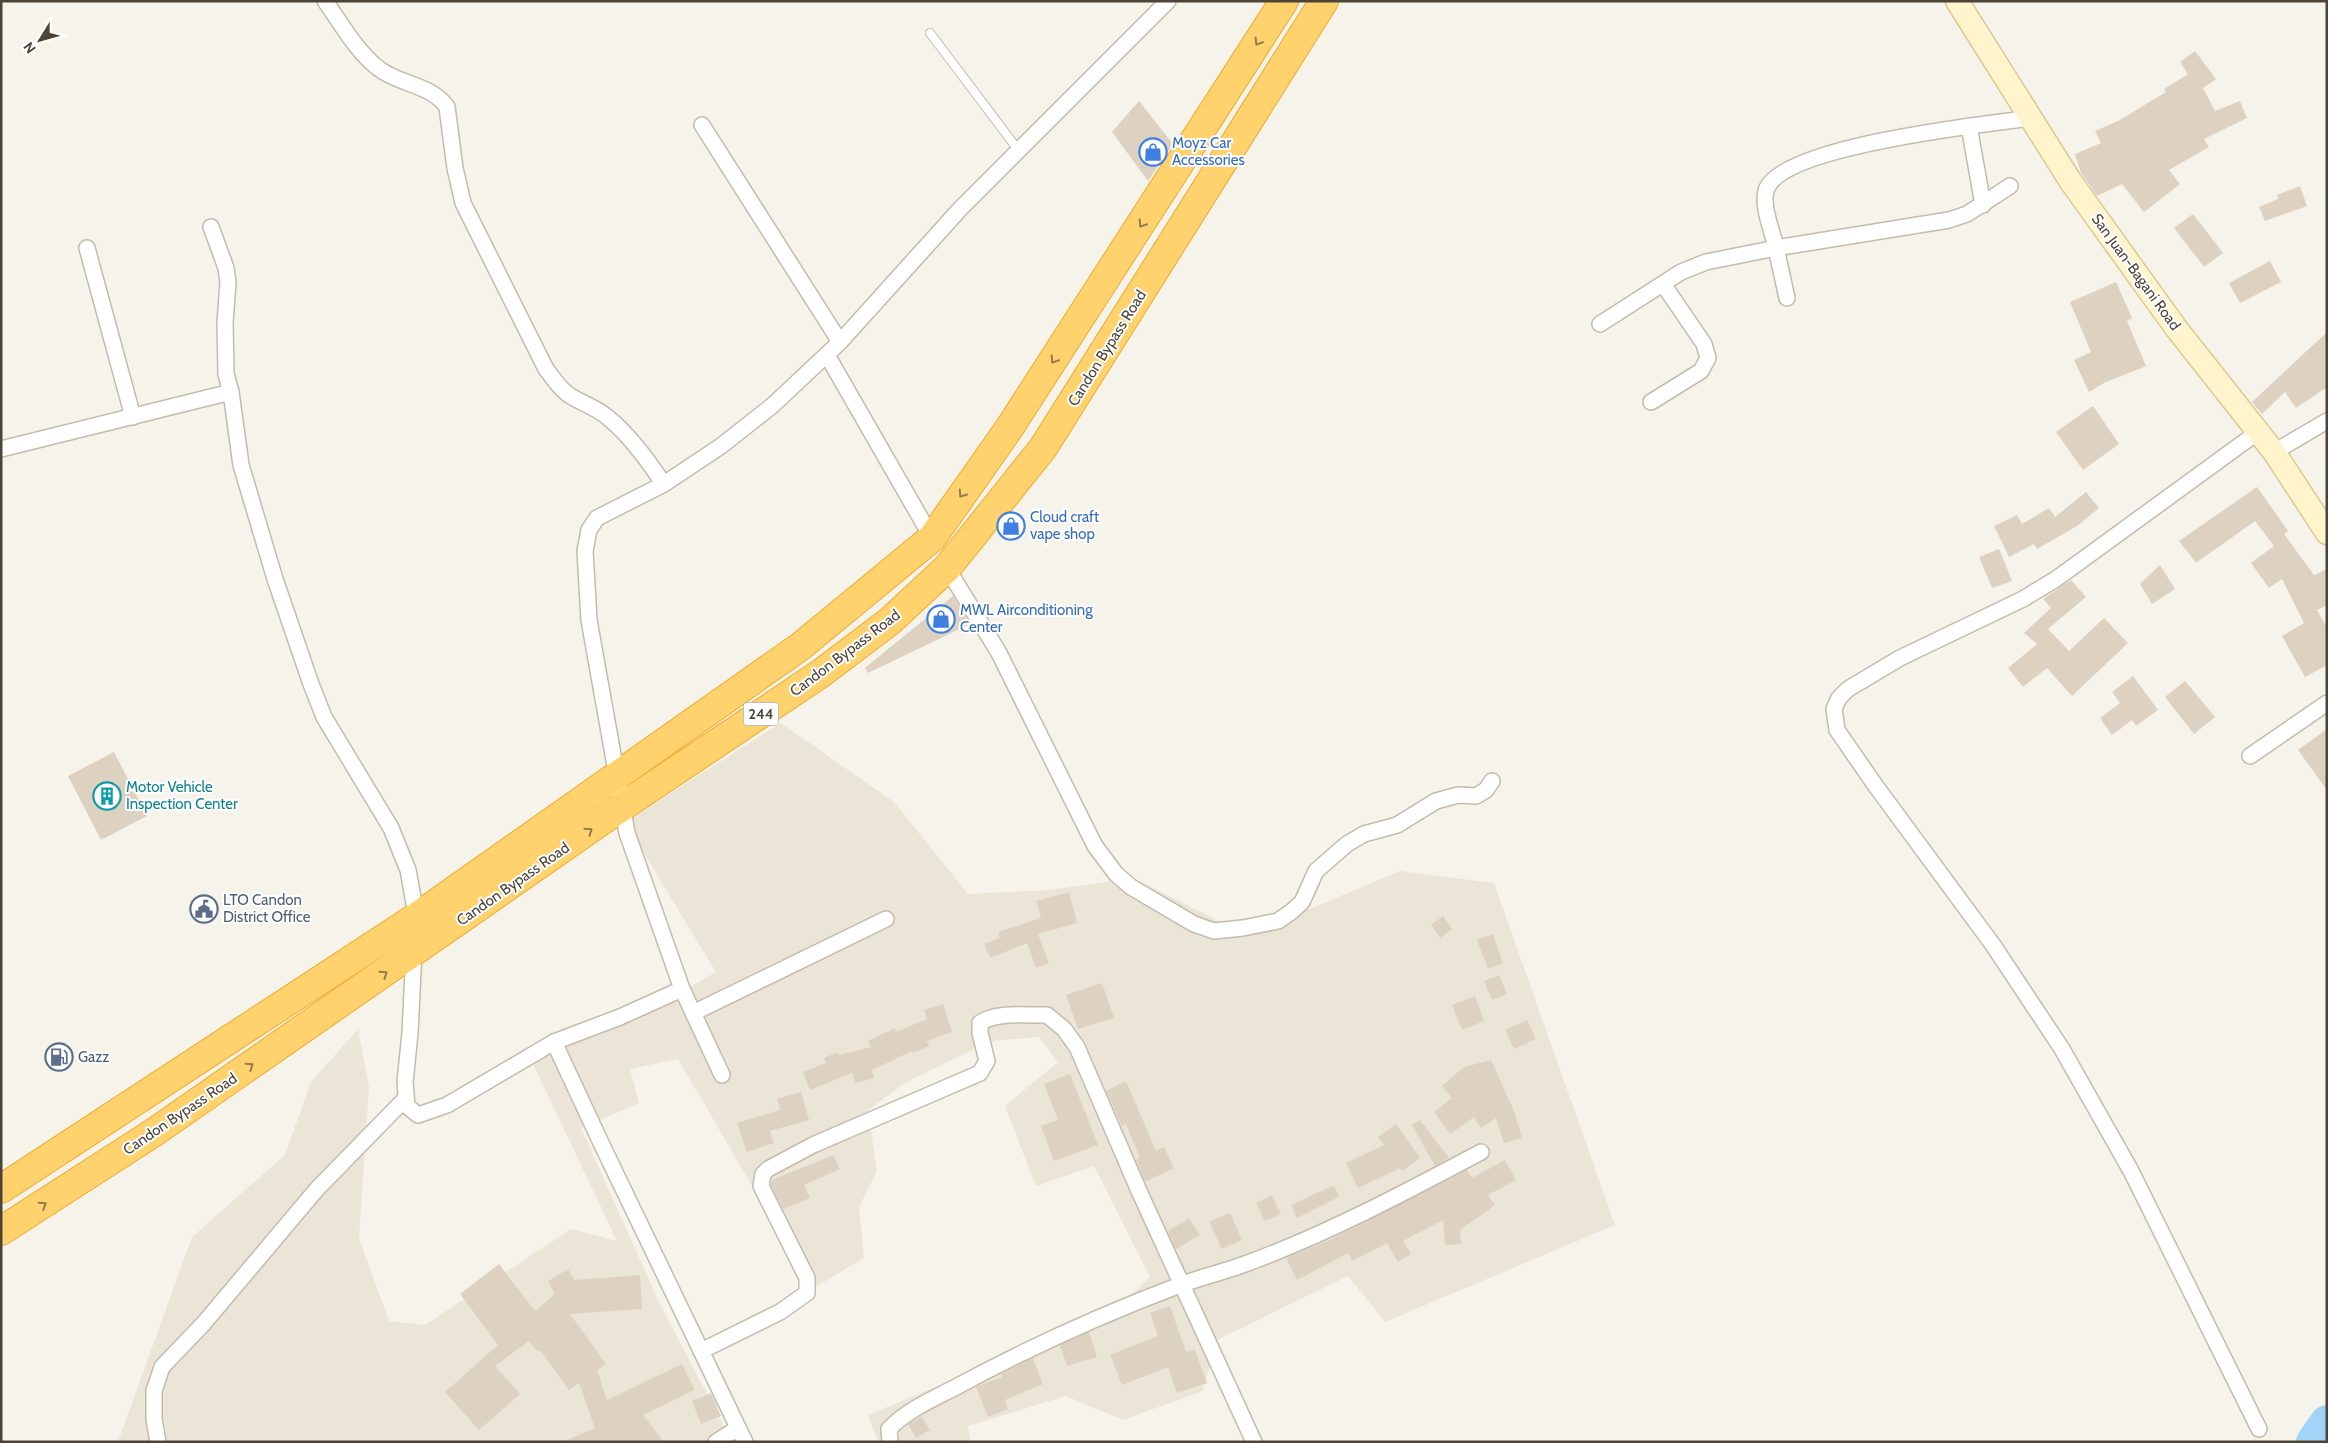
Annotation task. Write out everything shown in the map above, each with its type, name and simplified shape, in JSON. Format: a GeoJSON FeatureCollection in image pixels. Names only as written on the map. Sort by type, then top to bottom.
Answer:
{"type":"FeatureCollection","features":[{"type":"Feature","properties":{"kind":"highway","name":"Candon Bypass Road"},"geometry":{"type":"LineString","coordinates":[[1,1189],[418,916],[801,646],[932,538],[1010,428],[1284,1]]}},
{"type":"Feature","properties":{"kind":"highway","name":"Candon Bypass Road"},"geometry":{"type":"LineString","coordinates":[[1,1231],[153,1133],[623,806],[820,674],[890,621],[947,568],[1043,448],[1324,1]]}},
{"type":"Feature","properties":{"kind":"highway"},"geometry":{"type":"LineString","coordinates":[[1160,197],[1189,215]]}},
{"type":"Feature","properties":{"kind":"street"},"geometry":{"type":"LineString","coordinates":[[325,1],[376,67],[392,78],[430,91],[444,103],[450,118],[455,168],[463,203],[546,369],[570,395],[589,404],[628,436],[664,484]]}},
{"type":"Feature","properties":{"kind":"street"},"geometry":{"type":"LineString","coordinates":[[722,1074],[682,989],[627,833],[589,620],[585,551],[589,530],[597,518],[664,484],[721,446],[765,411],[827,355],[960,209],[1168,1]]}},
{"type":"Feature","properties":{"kind":"street","name":"San Juan-Bagani Road"},"geometry":{"type":"LineString","coordinates":[[1957,1],[2071,182],[2152,295],[2274,452],[2327,533]]}},
{"type":"Feature","properties":{"kind":"street"},"geometry":{"type":"LineString","coordinates":[[1787,298],[1765,200],[1768,187],[1778,175],[1824,154],[1969,126],[2032,118]]}},
{"type":"Feature","properties":{"kind":"street"},"geometry":{"type":"LineString","coordinates":[[702,125],[840,342]]}},
{"type":"Feature","properties":{"kind":"street"},"geometry":{"type":"LineString","coordinates":[[1969,126],[1982,205]]}},
{"type":"Feature","properties":{"kind":"street"},"geometry":{"type":"LineString","coordinates":[[1600,324],[1681,272],[1706,262],[1776,248],[1949,220],[1982,205],[2010,186]]}},
{"type":"Feature","properties":{"kind":"street"},"geometry":{"type":"LineString","coordinates":[[211,227],[226,268],[228,282],[225,323],[226,374],[231,392],[241,465],[275,579],[324,717],[391,828],[408,870],[418,916],[413,953],[405,1099],[413,1113],[418,1116],[428,1114],[520,1064],[554,1042],[620,1017],[682,989]]}},
{"type":"Feature","properties":{"kind":"street"},"geometry":{"type":"LineString","coordinates":[[87,248],[133,417]]}},
{"type":"Feature","properties":{"kind":"street"},"geometry":{"type":"LineString","coordinates":[[1652,402],[1701,371],[1708,358],[1704,344],[1663,284]]}},
{"type":"Feature","properties":{"kind":"street"},"geometry":{"type":"LineString","coordinates":[[827,355],[932,538]]}},
{"type":"Feature","properties":{"kind":"street"},"geometry":{"type":"LineString","coordinates":[[1,449],[231,392]]}},
{"type":"Feature","properties":{"kind":"street"},"geometry":{"type":"LineString","coordinates":[[2274,452],[2327,421]]}},
{"type":"Feature","properties":{"kind":"street"},"geometry":{"type":"LineString","coordinates":[[2258,432],[2056,579],[2023,599],[1900,658],[1848,689],[1839,698],[1834,717],[1837,730],[1875,786],[1993,945],[2062,1049],[2131,1171],[2258,1429]]}},
{"type":"Feature","properties":{"kind":"street"},"geometry":{"type":"LineString","coordinates":[[947,568],[998,653],[1095,846],[1116,874],[1131,886],[1194,924],[1214,931],[1278,921],[1302,902],[1316,870],[1347,844],[1364,834],[1397,825],[1436,801],[1458,795],[1476,796],[1486,790],[1492,781]]}},
{"type":"Feature","properties":{"kind":"street"},"geometry":{"type":"LineString","coordinates":[[2250,756],[2327,703]]}},
{"type":"Feature","properties":{"kind":"street"},"geometry":{"type":"LineString","coordinates":[[693,1013],[886,919]]}},
{"type":"Feature","properties":{"kind":"street"},"geometry":{"type":"LineString","coordinates":[[701,1351],[780,1312],[808,1292],[806,1278],[761,1186],[763,1174],[773,1165],[814,1145],[980,1073],[987,1061],[980,1033],[980,1023],[990,1018],[1047,1015],[1064,1029],[1077,1047],[1181,1285],[1254,1442]]}},
{"type":"Feature","properties":{"kind":"street"},"geometry":{"type":"LineString","coordinates":[[554,1042],[745,1442]]}},
{"type":"Feature","properties":{"kind":"street"},"geometry":{"type":"LineString","coordinates":[[158,1442],[154,1419],[154,1391],[162,1367],[204,1323],[317,1190],[405,1099]]}},
{"type":"Feature","properties":{"kind":"street"},"geometry":{"type":"LineString","coordinates":[[890,1442],[889,1429],[906,1414],[996,1365],[1075,1328],[1181,1285],[1245,1264],[1326,1230],[1387,1202],[1480,1152]]}},
{"type":"Feature","properties":{"kind":"street"},"geometry":{"type":"LineString","coordinates":[[716,1442],[738,1428]]}},
{"type":"Feature","properties":{"kind":"lane"},"geometry":{"type":"LineString","coordinates":[[930,32],[1020,151]]}},
{"type":"Feature","properties":{"kind":"shaded area"},"geometry":{"type":"Polygon","coordinates":[[[781,723],[894,802],[968,894],[1050,890],[1133,878],[1247,935],[1400,871],[1494,883],[1615,1225],[1385,1322],[1348,1276],[1217,1340],[1203,1391],[1123,1420],[1066,1396],[968,1426],[971,1442],[878,1442],[868,1415],[1112,1314],[1150,1277],[1094,1166],[1036,1186],[1005,1106],[1058,1062],[1039,1037],[991,1041],[908,1081],[868,1110],[877,1171],[859,1207],[864,1258],[812,1289],[678,1059],[630,1069],[639,1103],[581,1128],[659,1302],[732,1442],[114,1442],[119,1439],[192,1237],[285,1155],[311,1082],[358,1029],[369,1086],[359,1238],[389,1321],[425,1325],[571,1229],[617,1241],[527,1051],[637,1017],[716,972],[625,822],[781,723]]]}},
{"type":"Feature","properties":{"kind":"building"},"geometry":{"type":"Polygon","coordinates":[[[2195,51],[2216,79],[2203,88],[2215,111],[2240,101],[2247,118],[2204,139],[2209,147],[2169,170],[2180,184],[2144,212],[2122,184],[2097,196],[2081,173],[2075,154],[2101,143],[2095,131],[2118,121],[2166,92],[2164,89],[2188,74],[2180,62],[2195,51]]]}},
{"type":"Feature","properties":{"kind":"building"},"geometry":{"type":"Polygon","coordinates":[[[1139,101],[1173,144],[1148,181],[1112,132],[1139,101]]]}},
{"type":"Feature","properties":{"kind":"building"},"geometry":{"type":"Polygon","coordinates":[[[2300,186],[2307,206],[2265,221],[2259,207],[2278,199],[2277,195],[2300,186]]]}},
{"type":"Feature","properties":{"kind":"building"},"geometry":{"type":"Polygon","coordinates":[[[2193,214],[2223,253],[2204,267],[2174,228],[2193,214]]]}},
{"type":"Feature","properties":{"kind":"building"},"geometry":{"type":"Polygon","coordinates":[[[2270,261],[2281,282],[2240,303],[2229,283],[2270,261]]]}},
{"type":"Feature","properties":{"kind":"building"},"geometry":{"type":"Polygon","coordinates":[[[2116,282],[2132,318],[2127,321],[2146,366],[2104,383],[2089,392],[2074,360],[2091,352],[2070,302],[2116,282]]]}},
{"type":"Feature","properties":{"kind":"building"},"geometry":{"type":"Polygon","coordinates":[[[2327,332],[2327,387],[2296,408],[2285,392],[2262,414],[2252,402],[2327,332]]]}},
{"type":"Feature","properties":{"kind":"building"},"geometry":{"type":"Polygon","coordinates":[[[2093,406],[2119,444],[2083,470],[2056,432],[2093,406]]]}},
{"type":"Feature","properties":{"kind":"building"},"geometry":{"type":"Polygon","coordinates":[[[2257,487],[2288,531],[2284,534],[2314,575],[2327,569],[2327,605],[2317,610],[2327,628],[2327,665],[2305,677],[2282,636],[2304,623],[2282,579],[2269,588],[2251,563],[2274,546],[2255,521],[2196,563],[2179,541],[2257,487]]]}},
{"type":"Feature","properties":{"kind":"building"},"geometry":{"type":"Polygon","coordinates":[[[2086,492],[2099,508],[2077,526],[2037,549],[2034,544],[2009,557],[1994,526],[2017,515],[2022,524],[2049,508],[2055,517],[2086,492]]]}},
{"type":"Feature","properties":{"kind":"building"},"geometry":{"type":"Polygon","coordinates":[[[1999,549],[2012,581],[1992,588],[1979,557],[1999,549]]]}},
{"type":"Feature","properties":{"kind":"building"},"geometry":{"type":"Polygon","coordinates":[[[2160,565],[2175,589],[2152,604],[2140,584],[2160,565]]]}},
{"type":"Feature","properties":{"kind":"building"},"geometry":{"type":"Polygon","coordinates":[[[2071,580],[2086,597],[2048,629],[2069,651],[2104,618],[2128,643],[2072,696],[2047,668],[2023,687],[2008,668],[2037,644],[2024,633],[2051,608],[2043,599],[2071,580]]]}},
{"type":"Feature","properties":{"kind":"building"},"geometry":{"type":"Polygon","coordinates":[[[953,596],[970,624],[868,673],[865,668],[953,596]]]}},
{"type":"Feature","properties":{"kind":"building"},"geometry":{"type":"Polygon","coordinates":[[[2133,676],[2158,710],[2136,726],[2132,720],[2112,735],[2100,718],[2120,703],[2112,692],[2133,676]]]}},
{"type":"Feature","properties":{"kind":"building"},"geometry":{"type":"Polygon","coordinates":[[[2185,681],[2215,717],[2194,734],[2165,697],[2185,681]]]}},
{"type":"Feature","properties":{"kind":"building"},"geometry":{"type":"Polygon","coordinates":[[[2327,729],[2327,790],[2298,750],[2327,729]]]}},
{"type":"Feature","properties":{"kind":"building","name":"Motor Vehicle Inspection Center"},"geometry":{"type":"Polygon","coordinates":[[[114,752],[147,816],[101,840],[68,776],[114,752]]]}},
{"type":"Feature","properties":{"kind":"building"},"geometry":{"type":"Polygon","coordinates":[[[1069,892],[1077,923],[1038,934],[1049,963],[1036,968],[1027,943],[990,958],[984,944],[1000,938],[998,932],[1041,918],[1036,901],[1069,892]]]}},
{"type":"Feature","properties":{"kind":"building"},"geometry":{"type":"Polygon","coordinates":[[[1443,916],[1452,929],[1440,938],[1431,925],[1443,916]]]}},
{"type":"Feature","properties":{"kind":"building"},"geometry":{"type":"Polygon","coordinates":[[[1493,934],[1503,963],[1488,969],[1477,940],[1493,934]]]}},
{"type":"Feature","properties":{"kind":"building"},"geometry":{"type":"Polygon","coordinates":[[[1499,975],[1507,994],[1492,1000],[1484,981],[1499,975]]]}},
{"type":"Feature","properties":{"kind":"building"},"geometry":{"type":"Polygon","coordinates":[[[1102,983],[1114,1018],[1078,1029],[1066,995],[1102,983]]]}},
{"type":"Feature","properties":{"kind":"building"},"geometry":{"type":"Polygon","coordinates":[[[1475,996],[1484,1021],[1462,1030],[1452,1005],[1475,996]]]}},
{"type":"Feature","properties":{"kind":"building"},"geometry":{"type":"Polygon","coordinates":[[[943,1004],[952,1032],[927,1041],[929,1046],[913,1053],[912,1051],[872,1070],[874,1078],[855,1083],[852,1073],[810,1090],[803,1072],[826,1063],[824,1058],[838,1052],[839,1055],[871,1047],[868,1041],[895,1028],[896,1032],[927,1019],[924,1010],[943,1004]]]}},
{"type":"Feature","properties":{"kind":"building"},"geometry":{"type":"Polygon","coordinates":[[[1527,1020],[1536,1039],[1514,1049],[1505,1030],[1527,1020]]]}},
{"type":"Feature","properties":{"kind":"building"},"geometry":{"type":"Polygon","coordinates":[[[1491,1060],[1514,1111],[1522,1138],[1504,1143],[1496,1118],[1481,1128],[1474,1117],[1450,1134],[1434,1112],[1452,1098],[1442,1086],[1464,1067],[1491,1060]]]}},
{"type":"Feature","properties":{"kind":"building"},"geometry":{"type":"Polygon","coordinates":[[[1070,1074],[1098,1145],[1054,1161],[1041,1126],[1058,1120],[1044,1084],[1070,1074]]]}},
{"type":"Feature","properties":{"kind":"building"},"geometry":{"type":"Polygon","coordinates":[[[1126,1081],[1156,1151],[1164,1147],[1174,1168],[1145,1182],[1136,1160],[1140,1158],[1126,1124],[1122,1126],[1106,1091],[1126,1081]]]}},
{"type":"Feature","properties":{"kind":"building"},"geometry":{"type":"Polygon","coordinates":[[[801,1092],[809,1120],[770,1131],[774,1143],[747,1152],[737,1123],[780,1110],[777,1099],[801,1092]]]}},
{"type":"Feature","properties":{"kind":"building"},"geometry":{"type":"Polygon","coordinates":[[[1420,1120],[1449,1158],[1435,1166],[1412,1125],[1420,1120]]]}},
{"type":"Feature","properties":{"kind":"building"},"geometry":{"type":"Polygon","coordinates":[[[1396,1124],[1420,1158],[1402,1171],[1400,1168],[1358,1188],[1346,1163],[1384,1145],[1378,1137],[1396,1124]]]}},
{"type":"Feature","properties":{"kind":"building"},"geometry":{"type":"Polygon","coordinates":[[[833,1155],[840,1169],[804,1185],[810,1198],[783,1209],[771,1185],[772,1180],[833,1155]]]}},
{"type":"Feature","properties":{"kind":"building"},"geometry":{"type":"Polygon","coordinates":[[[1505,1160],[1516,1180],[1488,1195],[1495,1205],[1460,1230],[1461,1244],[1445,1245],[1443,1220],[1403,1241],[1411,1254],[1398,1262],[1387,1243],[1352,1261],[1348,1253],[1297,1280],[1286,1258],[1330,1240],[1467,1170],[1472,1178],[1505,1160]]]}},
{"type":"Feature","properties":{"kind":"building"},"geometry":{"type":"Polygon","coordinates":[[[1334,1185],[1339,1197],[1297,1218],[1291,1205],[1334,1185]]]}},
{"type":"Feature","properties":{"kind":"building"},"geometry":{"type":"Polygon","coordinates":[[[1272,1195],[1281,1214],[1265,1221],[1256,1203],[1272,1195]]]}},
{"type":"Feature","properties":{"kind":"building"},"geometry":{"type":"Polygon","coordinates":[[[1230,1213],[1242,1240],[1222,1249],[1209,1222],[1230,1213]]]}},
{"type":"Feature","properties":{"kind":"building"},"geometry":{"type":"Polygon","coordinates":[[[1189,1218],[1200,1235],[1176,1249],[1168,1231],[1189,1218]]]}},
{"type":"Feature","properties":{"kind":"building"},"geometry":{"type":"Polygon","coordinates":[[[499,1264],[535,1311],[555,1294],[548,1281],[568,1269],[574,1280],[640,1275],[642,1309],[570,1314],[606,1364],[597,1370],[607,1400],[682,1364],[695,1390],[643,1415],[664,1442],[563,1442],[595,1428],[579,1383],[569,1390],[540,1350],[538,1352],[529,1341],[495,1366],[520,1394],[479,1430],[445,1392],[498,1345],[460,1294],[499,1264]]]}},
{"type":"Feature","properties":{"kind":"building"},"geometry":{"type":"Polygon","coordinates":[[[1170,1306],[1186,1352],[1195,1350],[1207,1383],[1177,1393],[1168,1367],[1122,1385],[1110,1355],[1158,1336],[1150,1313],[1170,1306]]]}},
{"type":"Feature","properties":{"kind":"building"},"geometry":{"type":"Polygon","coordinates":[[[1089,1332],[1097,1357],[1067,1366],[1060,1345],[1089,1332]]]}},
{"type":"Feature","properties":{"kind":"building"},"geometry":{"type":"Polygon","coordinates":[[[1033,1358],[1043,1384],[1005,1400],[1008,1409],[988,1417],[976,1387],[1002,1377],[1001,1374],[1033,1358]]]}},
{"type":"Feature","properties":{"kind":"building"},"geometry":{"type":"Polygon","coordinates":[[[711,1393],[721,1416],[701,1424],[692,1401],[711,1393]]]}},
{"type":"Feature","properties":{"kind":"building"},"geometry":{"type":"Polygon","coordinates":[[[922,1417],[930,1430],[916,1438],[908,1424],[922,1417]]]}},
{"type":"Feature","properties":{"kind":"waterway"},"geometry":{"type":"LineString","coordinates":[[2313,1442],[2327,1422]]}},
{"type":"Feature","properties":{"kind":"place","name":"Moyz Car Accessories"},"geometry":{"type":"Point","coordinates":[1153,152]}},
{"type":"Feature","properties":{"kind":"place","name":"Cloud craft vape shop"},"geometry":{"type":"Point","coordinates":[1011,526]}},
{"type":"Feature","properties":{"kind":"place","name":"MWL Airconditioning Center"},"geometry":{"type":"Point","coordinates":[941,619]}},
{"type":"Feature","properties":{"kind":"place","name":"Motor Vehicle Inspection Center"},"geometry":{"type":"Point","coordinates":[107,796]}},
{"type":"Feature","properties":{"kind":"place","name":"LTO Candon District Office"},"geometry":{"type":"Point","coordinates":[204,909]}},
{"type":"Feature","properties":{"kind":"place","name":"Gazz"},"geometry":{"type":"Point","coordinates":[59,1057]}}]}
